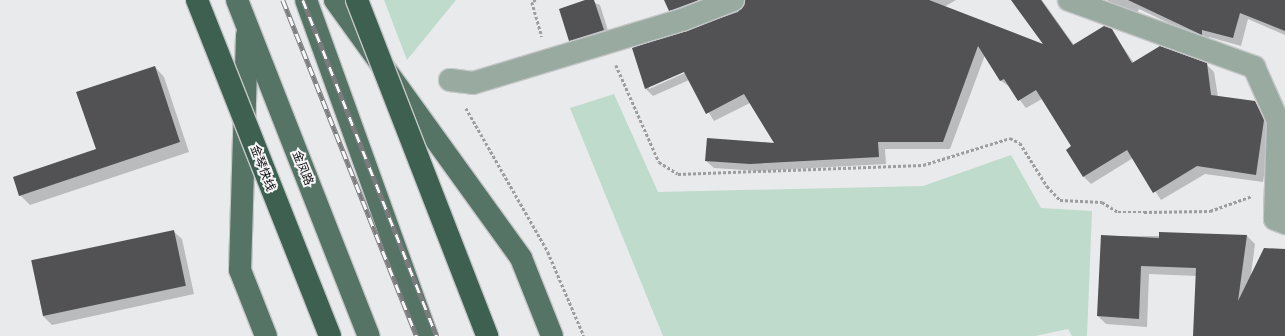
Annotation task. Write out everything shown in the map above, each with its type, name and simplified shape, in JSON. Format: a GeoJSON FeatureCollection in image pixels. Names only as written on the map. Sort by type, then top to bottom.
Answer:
{"type":"FeatureCollection","features":[{"type":"Feature","properties":{"kind":"highway","name":"金琴快线"},"geometry":{"type":"LineString","coordinates":[[197,0],[330,336]]}},
{"type":"Feature","properties":{"kind":"highway"},"geometry":{"type":"LineString","coordinates":[[357,0],[487,336]]}},
{"type":"Feature","properties":{"kind":"main road","name":"金凤路"},"geometry":{"type":"LineString","coordinates":[[238,0],[369,336]]}},
{"type":"Feature","properties":{"kind":"main road"},"geometry":{"type":"LineString","coordinates":[[306,0],[427,336]]}},
{"type":"Feature","properties":{"kind":"main road"},"geometry":{"type":"LineString","coordinates":[[335,0],[521,258],[552,336]]}},
{"type":"Feature","properties":{"kind":"main road"},"geometry":{"type":"LineString","coordinates":[[247,26],[240,270],[266,336]]}},
{"type":"Feature","properties":{"kind":"lane"},"geometry":{"type":"LineString","coordinates":[[450,80],[473,83],[606,43],[733,0]]}},
{"type":"Feature","properties":{"kind":"lane"},"geometry":{"type":"LineString","coordinates":[[1069,0],[1254,67],[1278,121],[1275,219],[1285,223]]}},
{"type":"Feature","properties":{"kind":"path"},"geometry":{"type":"LineString","coordinates":[[536,0],[532,2],[548,60]]}},
{"type":"Feature","properties":{"kind":"path"},"geometry":{"type":"LineString","coordinates":[[606,43],[659,162],[678,174],[923,166],[1010,138],[1023,147],[1047,186],[1060,200],[1102,202],[1118,212],[1210,211],[1276,187]]}},
{"type":"Feature","properties":{"kind":"path"},"geometry":{"type":"LineString","coordinates":[[450,80],[548,252],[584,336]]}},
{"type":"Feature","properties":{"kind":"green space"},"geometry":{"type":"Polygon","coordinates":[[[384,0],[456,0],[407,60],[384,0]]]}},
{"type":"Feature","properties":{"kind":"green space"},"geometry":{"type":"Polygon","coordinates":[[[614,94],[658,192],[923,186],[1011,155],[1041,208],[1092,211],[1087,336],[1072,336],[1068,329],[1035,336],[663,336],[570,108],[614,94]]]}},
{"type":"Feature","properties":{"kind":"building"},"geometry":{"type":"Polygon","coordinates":[[[585,0],[594,0],[604,30],[569,41],[559,9],[585,0]]]}},
{"type":"Feature","properties":{"kind":"building"},"geometry":{"type":"Polygon","coordinates":[[[664,0],[699,0],[669,11],[664,0]]]}},
{"type":"Feature","properties":{"kind":"building"},"geometry":{"type":"Polygon","coordinates":[[[745,0],[929,0],[1043,44],[1011,0],[1041,0],[1073,45],[1104,26],[1112,29],[1132,63],[1160,46],[1207,63],[1211,95],[1255,101],[1264,120],[1256,175],[1197,166],[1153,193],[1127,150],[1083,177],[1066,150],[1071,146],[1036,90],[1018,101],[1004,79],[1000,81],[978,46],[943,142],[878,142],[879,157],[750,164],[705,161],[707,138],[774,143],[744,94],[706,114],[684,72],[645,89],[632,48],[738,12],[745,0]]]}},
{"type":"Feature","properties":{"kind":"building"},"geometry":{"type":"Polygon","coordinates":[[[1128,0],[1285,0],[1285,31],[1240,13],[1233,38],[1202,30],[1202,35],[1128,0]]]}},
{"type":"Feature","properties":{"kind":"building"},"geometry":{"type":"Polygon","coordinates":[[[155,66],[180,142],[19,196],[13,177],[96,149],[76,92],[155,66]]]}},
{"type":"Feature","properties":{"kind":"building"},"geometry":{"type":"Polygon","coordinates":[[[174,230],[186,286],[43,316],[31,260],[174,230]]]}},
{"type":"Feature","properties":{"kind":"building"},"geometry":{"type":"Polygon","coordinates":[[[1159,232],[1247,235],[1238,301],[1264,248],[1285,249],[1285,336],[1193,336],[1196,268],[1141,266],[1139,319],[1097,316],[1101,235],[1159,238],[1159,232]]]}},
{"type":"Feature","properties":{"kind":"railway"},"geometry":{"type":"LineString","coordinates":[[283,0],[417,336]]}},
{"type":"Feature","properties":{"kind":"railway"},"geometry":{"type":"LineString","coordinates":[[303,0],[437,336]]}}]}
